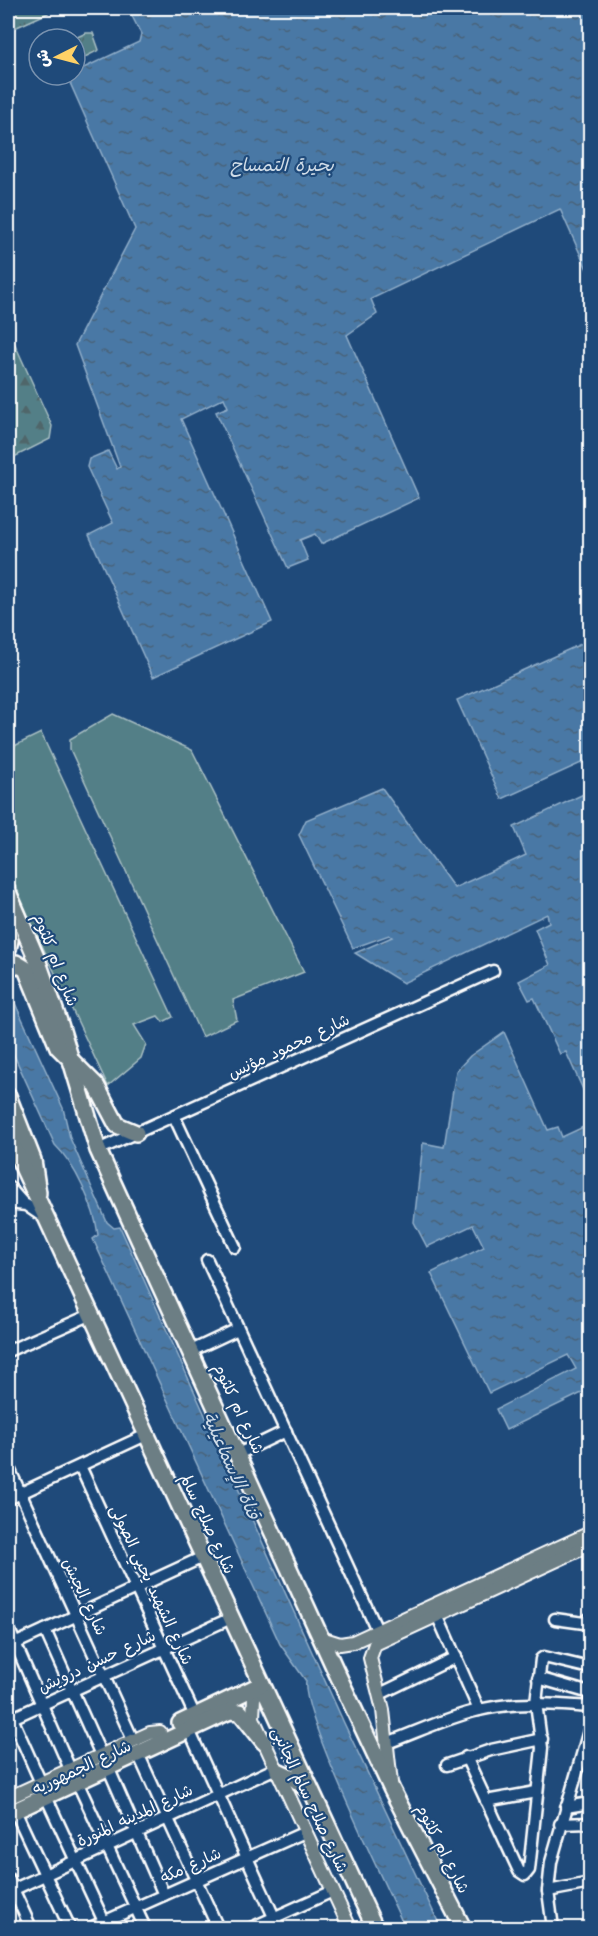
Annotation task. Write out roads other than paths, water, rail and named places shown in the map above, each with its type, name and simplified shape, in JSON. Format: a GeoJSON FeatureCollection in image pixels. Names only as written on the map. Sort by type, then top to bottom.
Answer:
{"type":"FeatureCollection","features":[{"type":"Feature","properties":{"kind":"highway","name":"شارع ام كلثوم"},"geometry":{"type":"LineString","coordinates":[[8,892],[38,962],[72,1062],[98,1150],[392,1790],[463,1929]]}},
{"type":"Feature","properties":{"kind":"highway"},"geometry":{"type":"LineString","coordinates":[[8,929],[10,940],[8,958],[26,969],[54,1040],[62,1053],[96,1085],[117,1125],[136,1133]]}},
{"type":"Feature","properties":{"kind":"highway"},"geometry":{"type":"LineString","coordinates":[[8,1096],[33,1160],[31,1204]]}},
{"type":"Feature","properties":{"kind":"highway","name":"شارع صلاح سالم"},"geometry":{"type":"LineString","coordinates":[[8,1135],[31,1204],[45,1218],[375,1929]]}},
{"type":"Feature","properties":{"kind":"highway","name":"شارع الجمهوريه"},"geometry":{"type":"LineString","coordinates":[[11,1817],[262,1684]]}},
{"type":"Feature","properties":{"kind":"highway","name":"شارع الجمهوريه"},"geometry":{"type":"LineString","coordinates":[[192,1723],[230,1711],[237,1711],[264,1742]]}},
{"type":"Feature","properties":{"kind":"highway","name":"شارع الجمهوريه"},"geometry":{"type":"LineString","coordinates":[[8,1797],[163,1737]]}},
{"type":"Feature","properties":{"kind":"highway"},"geometry":{"type":"LineString","coordinates":[[277,1769],[295,1779],[314,1797]]}},
{"type":"Feature","properties":{"kind":"highway"},"geometry":{"type":"LineString","coordinates":[[441,1888],[452,1929]]}},
{"type":"Feature","properties":{"kind":"main road"},"geometry":{"type":"LineString","coordinates":[[321,1638],[333,1643],[346,1644],[591,1533]]}},
{"type":"Feature","properties":{"kind":"main road"},"geometry":{"type":"LineString","coordinates":[[392,1790],[380,1694],[370,1662],[373,1647],[382,1640],[591,1545]]}},
{"type":"Feature","properties":{"kind":"main road","name":"شارع صلاح سالم الجانبى"},"geometry":{"type":"LineString","coordinates":[[262,1684],[254,1698],[252,1711],[350,1929]]}},
{"type":"Feature","properties":{"kind":"main road","name":"شارع الجمهوريه"},"geometry":{"type":"LineString","coordinates":[[8,1797],[150,1733],[163,1737],[160,1751],[49,1803],[11,1817]]}},
{"type":"Feature","properties":{"kind":"street","name":"شارع محمود مؤنس"},"geometry":{"type":"LineString","coordinates":[[98,1150],[493,971]]}},
{"type":"Feature","properties":{"kind":"street"},"geometry":{"type":"LineString","coordinates":[[174,1116],[235,1247]]}},
{"type":"Feature","properties":{"kind":"street"},"geometry":{"type":"LineString","coordinates":[[8,1186],[31,1204]]}},
{"type":"Feature","properties":{"kind":"street"},"geometry":{"type":"LineString","coordinates":[[8,1203],[31,1204]]}},
{"type":"Feature","properties":{"kind":"street"},"geometry":{"type":"LineString","coordinates":[[207,1260],[377,1630]]}},
{"type":"Feature","properties":{"kind":"street"},"geometry":{"type":"LineString","coordinates":[[8,1351],[90,1315]]}},
{"type":"Feature","properties":{"kind":"street"},"geometry":{"type":"LineString","coordinates":[[191,1351],[238,1329]]}},
{"type":"Feature","properties":{"kind":"street"},"geometry":{"type":"LineString","coordinates":[[238,1454],[286,1431]]}},
{"type":"Feature","properties":{"kind":"street"},"geometry":{"type":"LineString","coordinates":[[8,1499],[146,1435]]}},
{"type":"Feature","properties":{"kind":"street","name":"شارع الجيش"},"geometry":{"type":"LineString","coordinates":[[8,1466],[133,1740]]}},
{"type":"Feature","properties":{"kind":"street","name":"شارع الشهيد يحيي الصولى"},"geometry":{"type":"LineString","coordinates":[[80,1466],[164,1648],[218,1795],[276,1923]]}},
{"type":"Feature","properties":{"kind":"street"},"geometry":{"type":"LineString","coordinates":[[11,1645],[203,1557]]}},
{"type":"Feature","properties":{"kind":"street"},"geometry":{"type":"LineString","coordinates":[[437,1615],[479,1710]]}},
{"type":"Feature","properties":{"kind":"street","name":"شارع حسن درويش"},"geometry":{"type":"LineString","coordinates":[[9,1715],[42,1704],[231,1618]]}},
{"type":"Feature","properties":{"kind":"street"},"geometry":{"type":"LineString","coordinates":[[555,1619],[584,1623],[591,1618]]}},
{"type":"Feature","properties":{"kind":"street"},"geometry":{"type":"LineString","coordinates":[[8,1627],[11,1645],[42,1704],[70,1769]]}},
{"type":"Feature","properties":{"kind":"street"},"geometry":{"type":"LineString","coordinates":[[45,1630],[101,1755]]}},
{"type":"Feature","properties":{"kind":"street"},"geometry":{"type":"LineString","coordinates":[[380,1694],[456,1657]]}},
{"type":"Feature","properties":{"kind":"street"},"geometry":{"type":"LineString","coordinates":[[466,1757],[519,1871],[525,1875],[529,1870],[542,1739],[536,1703],[542,1657],[591,1668]]}},
{"type":"Feature","properties":{"kind":"street"},"geometry":{"type":"LineString","coordinates":[[538,1678],[591,1693]]}},
{"type":"Feature","properties":{"kind":"street"},"geometry":{"type":"LineString","coordinates":[[387,1743],[479,1710],[536,1703],[590,1705],[590,1727],[585,1763],[566,1807],[550,1862],[548,1891],[554,1929]]}},
{"type":"Feature","properties":{"kind":"street"},"geometry":{"type":"LineString","coordinates":[[9,1715],[41,1783]]}},
{"type":"Feature","properties":{"kind":"street"},"geometry":{"type":"LineString","coordinates":[[447,1765],[466,1757],[542,1739]]}},
{"type":"Feature","properties":{"kind":"street"},"geometry":{"type":"LineString","coordinates":[[141,1760],[218,1929]]}},
{"type":"Feature","properties":{"kind":"street","name":"شارع المدينه المنورة"},"geometry":{"type":"LineString","coordinates":[[10,1891],[277,1769]]}},
{"type":"Feature","properties":{"kind":"street"},"geometry":{"type":"LineString","coordinates":[[111,1774],[164,1895]]}},
{"type":"Feature","properties":{"kind":"street"},"geometry":{"type":"LineString","coordinates":[[80,1788],[145,1929]]}},
{"type":"Feature","properties":{"kind":"street"},"geometry":{"type":"LineString","coordinates":[[486,1801],[536,1792]]}},
{"type":"Feature","properties":{"kind":"street"},"geometry":{"type":"LineString","coordinates":[[49,1803],[106,1925]]}},
{"type":"Feature","properties":{"kind":"street"},"geometry":{"type":"LineString","coordinates":[[566,1807],[591,1803]]}},
{"type":"Feature","properties":{"kind":"street"},"geometry":{"type":"LineString","coordinates":[[11,1817],[45,1875],[70,1929]]}},
{"type":"Feature","properties":{"kind":"street"},"geometry":{"type":"LineString","coordinates":[[560,1824],[591,1823]]}},
{"type":"Feature","properties":{"kind":"street","name":"شارع مكه"},"geometry":{"type":"LineString","coordinates":[[90,1929],[106,1925],[135,1908],[305,1832]]}},
{"type":"Feature","properties":{"kind":"street"},"geometry":{"type":"LineString","coordinates":[[8,1878],[10,1891],[31,1929]]}},
{"type":"Feature","properties":{"kind":"street"},"geometry":{"type":"LineString","coordinates":[[548,1891],[591,1883]]}},
{"type":"Feature","properties":{"kind":"street"},"geometry":{"type":"LineString","coordinates":[[251,1929],[276,1923],[333,1891]]}},
{"type":"Feature","properties":{"kind":"water","name":"بحيرة التمساح"},"geometry":{"type":"Polygon","coordinates":[[[128,8],[590,8],[590,276],[560,209],[371,299],[377,314],[347,335],[419,498],[321,544],[315,534],[300,540],[308,560],[288,568],[216,412],[228,407],[224,398],[181,419],[272,622],[153,677],[89,535],[113,523],[87,467],[89,459],[108,451],[117,469],[120,467],[75,345],[135,229],[72,87],[87,87],[87,66],[139,42],[141,34],[128,8]]]}},
{"type":"Feature","properties":{"kind":"water"},"geometry":{"type":"Polygon","coordinates":[[[590,640],[590,759],[502,799],[457,700],[590,640]]]}},
{"type":"Feature","properties":{"kind":"water"},"geometry":{"type":"Polygon","coordinates":[[[382,788],[454,888],[526,855],[514,827],[590,791],[590,1105],[566,1052],[560,1054],[534,998],[529,1000],[519,981],[550,965],[535,929],[549,922],[547,914],[403,983],[355,953],[392,937],[389,935],[353,948],[299,835],[306,820],[382,788]]]}},
{"type":"Feature","properties":{"kind":"water"},"geometry":{"type":"Polygon","coordinates":[[[8,988],[63,1108],[70,1138],[107,1222],[114,1228],[120,1227],[344,1723],[441,1928],[405,1928],[364,1841],[316,1727],[308,1699],[306,1681],[280,1644],[93,1239],[98,1235],[96,1224],[83,1187],[70,1163],[55,1145],[8,1042],[8,988]]]}},
{"type":"Feature","properties":{"kind":"water"},"geometry":{"type":"Polygon","coordinates":[[[504,1032],[548,1130],[558,1127],[562,1137],[590,1124],[590,1389],[506,1430],[496,1409],[576,1369],[568,1355],[489,1393],[431,1273],[484,1247],[473,1225],[427,1247],[414,1222],[423,1143],[444,1147],[456,1071],[470,1056],[504,1032]]]}},
{"type":"Feature","properties":{"kind":"water label","name":"قناة الإسماعيلية"},"geometry":{"type":"Point","coordinates":[230,1466]}}]}
